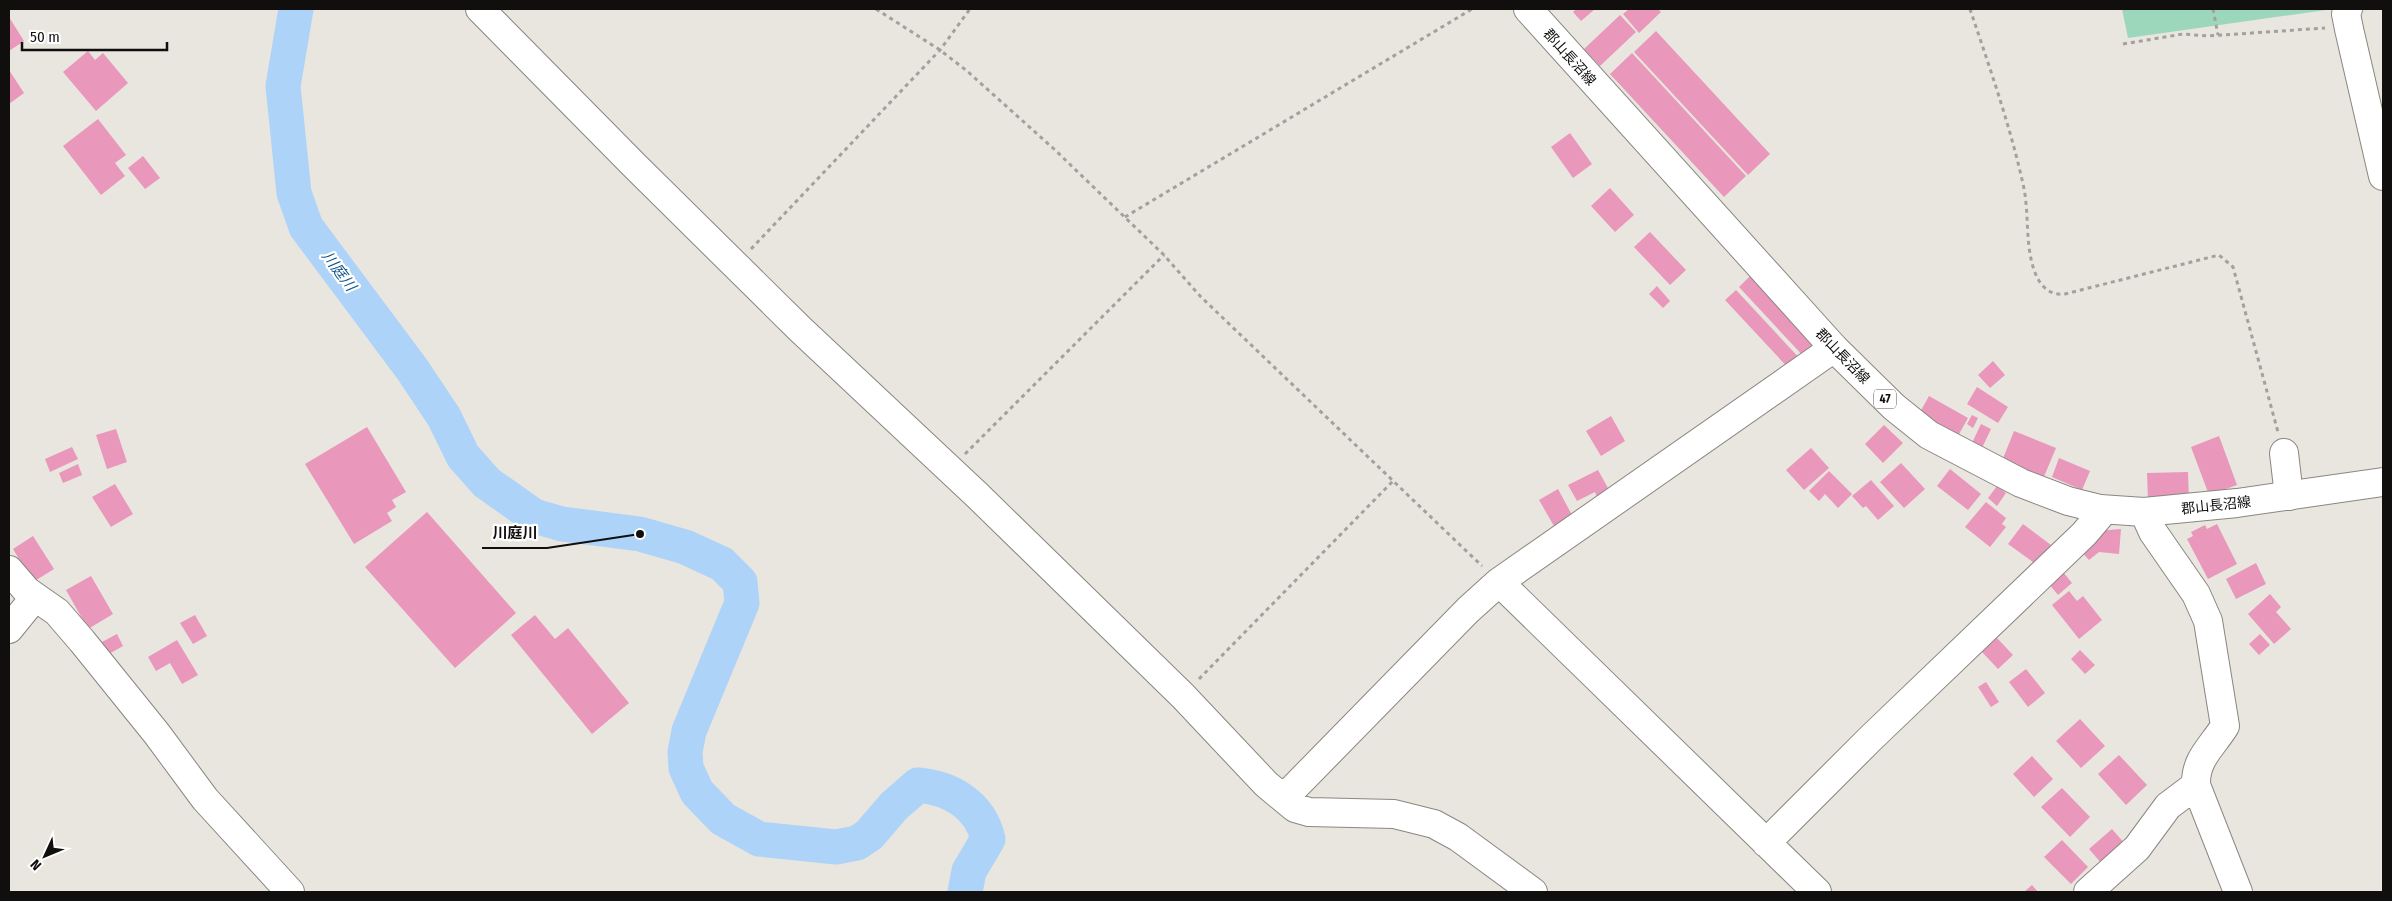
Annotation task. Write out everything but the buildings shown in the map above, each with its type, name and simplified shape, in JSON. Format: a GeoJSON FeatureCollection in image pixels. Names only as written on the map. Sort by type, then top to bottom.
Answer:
{"type":"FeatureCollection","features":[{"type":"Feature","properties":{"kind":"street"},"geometry":{"type":"LineString","coordinates":[[480,9],[800,329],[1002,519],[1183,696],[1266,784],[1295,808],[1309,812],[1394,814],[1434,824],[1458,837],[1533,892]]}},
{"type":"Feature","properties":{"kind":"street","name":"郡山長沼線"},"geometry":{"type":"LineString","coordinates":[[1528,9],[1834,348],[1894,407],[1929,435],[2022,483],[2068,501],[2100,509],[2144,512],[2289,496],[2383,482]]}},
{"type":"Feature","properties":{"kind":"street"},"geometry":{"type":"LineString","coordinates":[[2348,17],[2376,117],[2383,176]]}},
{"type":"Feature","properties":{"kind":"street"},"geometry":{"type":"LineString","coordinates":[[1284,798],[1468,610],[1499,582],[1834,348]]}},
{"type":"Feature","properties":{"kind":"street"},"geometry":{"type":"LineString","coordinates":[[2284,453],[2289,496]]}},
{"type":"Feature","properties":{"kind":"street"},"geometry":{"type":"LineString","coordinates":[[1766,842],[1871,738],[2084,534],[2096,522],[2101,514],[2100,509]]}},
{"type":"Feature","properties":{"kind":"street"},"geometry":{"type":"LineString","coordinates":[[2144,512],[2154,532],[2189,582],[2208,621],[2225,726],[2201,759],[2196,775],[2196,786],[2238,892]]}},
{"type":"Feature","properties":{"kind":"street"},"geometry":{"type":"LineString","coordinates":[[9,570],[27,591],[57,612],[157,734],[205,799],[290,892]]}},
{"type":"Feature","properties":{"kind":"street"},"geometry":{"type":"LineString","coordinates":[[1499,582],[1817,892]]}},
{"type":"Feature","properties":{"kind":"street"},"geometry":{"type":"LineString","coordinates":[[9,629],[35,597]]}},
{"type":"Feature","properties":{"kind":"street"},"geometry":{"type":"LineString","coordinates":[[2088,892],[2137,848],[2168,806],[2196,786]]}},
{"type":"Feature","properties":{"kind":"path"},"geometry":{"type":"LineString","coordinates":[[876,9],[940,50],[967,71],[1054,149],[1164,255],[1201,297],[1499,582]]}},
{"type":"Feature","properties":{"kind":"path"},"geometry":{"type":"LineString","coordinates":[[736,264],[940,50],[970,9]]}},
{"type":"Feature","properties":{"kind":"path"},"geometry":{"type":"LineString","coordinates":[[1125,217],[1472,9]]}},
{"type":"Feature","properties":{"kind":"path"},"geometry":{"type":"LineString","coordinates":[[1970,9],[1995,86],[2023,185],[2030,253],[2035,273],[2042,286],[2052,293],[2065,294],[2219,255],[2233,267],[2284,453]]}},
{"type":"Feature","properties":{"kind":"path"},"geometry":{"type":"LineString","coordinates":[[2213,9],[2218,35]]}},
{"type":"Feature","properties":{"kind":"path"},"geometry":{"type":"LineString","coordinates":[[2123,44],[2183,34],[2218,35],[2348,17]]}},
{"type":"Feature","properties":{"kind":"path"},"geometry":{"type":"LineString","coordinates":[[949,470],[1164,255]]}},
{"type":"Feature","properties":{"kind":"path"},"geometry":{"type":"LineString","coordinates":[[1183,696],[1393,481]]}},
{"type":"Feature","properties":{"kind":"green space"},"geometry":{"type":"Polygon","coordinates":[[[2122,9],[2333,9],[2128,38],[2122,9]]]}},
{"type":"Feature","properties":{"kind":"waterway","name":"川庭川"},"geometry":{"type":"LineString","coordinates":[[296,9],[283,86],[294,193],[306,227],[412,369],[444,417],[463,456],[487,483],[534,516],[562,524],[640,534],[685,547],[722,564],[740,582],[742,603],[689,731],[685,752],[686,768],[697,792],[723,819],[759,839],[836,847],[857,843],[869,835],[894,806],[918,785],[953,794],[971,808],[984,827],[988,839],[969,871],[965,892]]}},
{"type":"Feature","properties":{"kind":"place","name":"川庭川"},"geometry":{"type":"Point","coordinates":[640,534]}}]}
